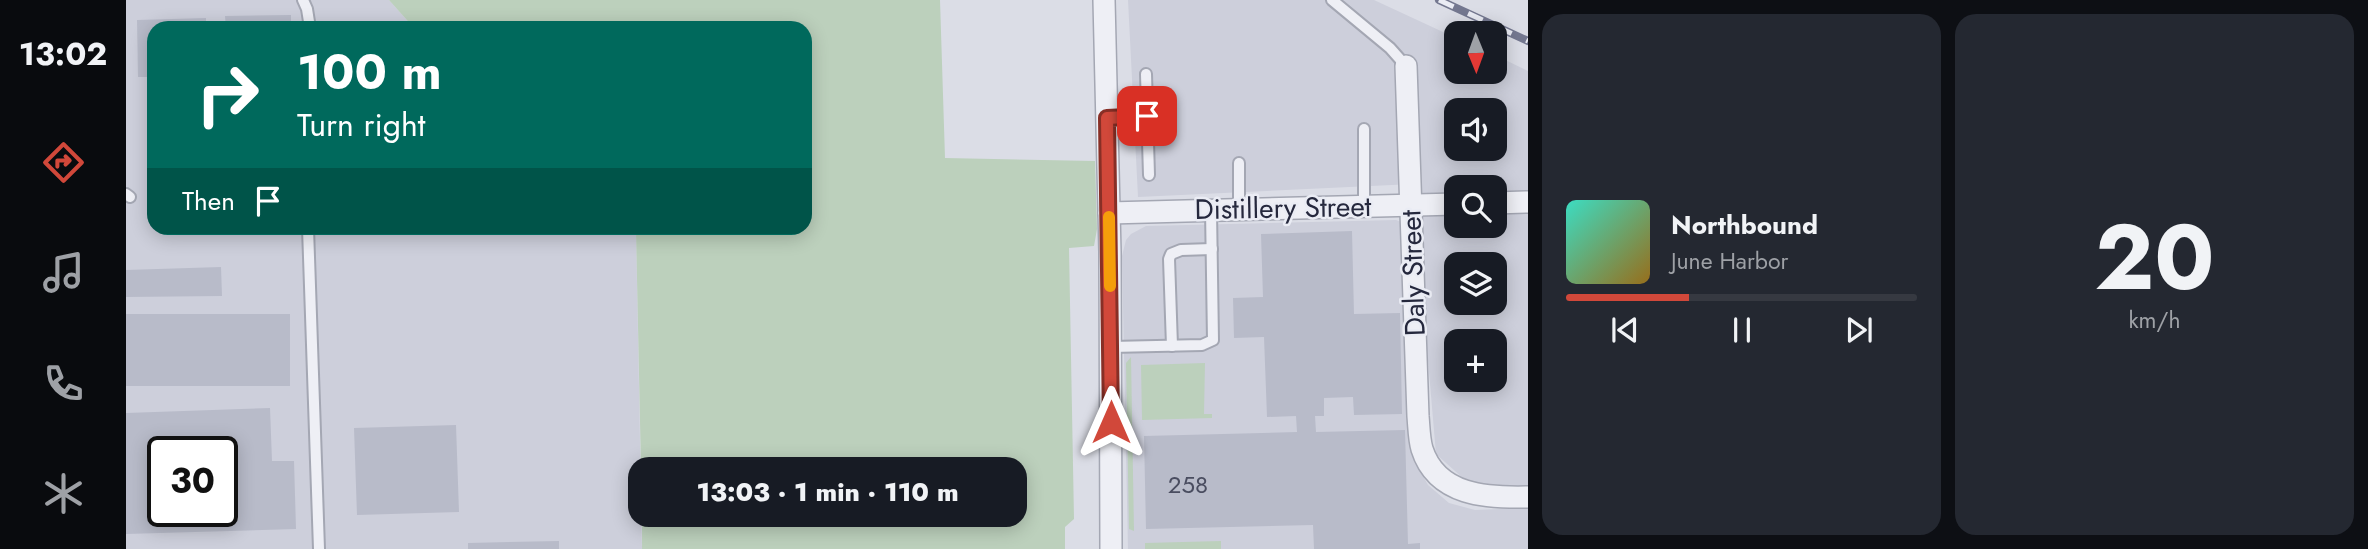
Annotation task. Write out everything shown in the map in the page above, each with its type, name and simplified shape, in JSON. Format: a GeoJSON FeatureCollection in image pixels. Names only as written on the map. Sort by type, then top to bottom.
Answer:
{"type":"FeatureCollection","features":[{"type":"Feature","properties":{"kind":"street"},"geometry":{"type":"LineString","coordinates":[[1104,0],[1111,347],[1111,549]]}},
{"type":"Feature","properties":{"kind":"street","name":"Daly Street"},"geometry":{"type":"LineString","coordinates":[[1406,66],[1418,416],[1422,449],[1437,475],[1460,491],[1491,498],[1528,497]]}},
{"type":"Feature","properties":{"kind":"street"},"geometry":{"type":"LineString","coordinates":[[1507,203],[1528,202]]}},
{"type":"Feature","properties":{"kind":"street","name":"Distillery Street"},"geometry":{"type":"LineString","coordinates":[[1109,213],[1444,204]]}},
{"type":"Feature","properties":{"kind":"lane"},"geometry":{"type":"LineString","coordinates":[[303,0],[309,21]]}},
{"type":"Feature","properties":{"kind":"lane"},"geometry":{"type":"LineString","coordinates":[[1332,0],[1390,48],[1406,66]]}},
{"type":"Feature","properties":{"kind":"lane"},"geometry":{"type":"LineString","coordinates":[[1146,74],[1149,175]]}},
{"type":"Feature","properties":{"kind":"lane"},"geometry":{"type":"LineString","coordinates":[[1107,118],[1147,116]]}},
{"type":"Feature","properties":{"kind":"lane"},"geometry":{"type":"LineString","coordinates":[[1364,129],[1364,206]]}},
{"type":"Feature","properties":{"kind":"lane"},"geometry":{"type":"LineString","coordinates":[[1239,163],[1239,209]]}},
{"type":"Feature","properties":{"kind":"lane"},"geometry":{"type":"LineString","coordinates":[[1111,347],[1202,345],[1213,340],[1211,210]]}},
{"type":"Feature","properties":{"kind":"lane"},"geometry":{"type":"LineString","coordinates":[[308,235],[319,549]]}},
{"type":"Feature","properties":{"kind":"lane"},"geometry":{"type":"LineString","coordinates":[[1172,346],[1171,254],[1181,250],[1212,249]]}},
{"type":"Feature","properties":{"kind":"shaded area"},"geometry":{"type":"Polygon","coordinates":[[[126,0],[389,0],[408,21],[147,21],[147,235],[636,235],[640,457],[628,457],[628,527],[642,527],[642,549],[126,549],[126,0]]]}},
{"type":"Feature","properties":{"kind":"shaded area"},"geometry":{"type":"Polygon","coordinates":[[[1128,0],[1374,0],[1444,32],[1444,84],[1507,84],[1507,61],[1528,71],[1528,490],[1474,488],[1436,454],[1413,184],[1138,197],[1128,0]]]}},
{"type":"Feature","properties":{"kind":"shaded area"},"geometry":{"type":"Polygon","coordinates":[[[1401,222],[1408,235],[1410,447],[1414,460],[1428,485],[1449,503],[1475,510],[1528,508],[1528,549],[1128,549],[1122,256],[1126,240],[1146,226],[1401,222]]]}},
{"type":"Feature","properties":{"kind":"green space"},"geometry":{"type":"Polygon","coordinates":[[[389,0],[940,0],[945,158],[1095,161],[1097,229],[1094,246],[1069,248],[1074,519],[1065,527],[1065,549],[642,549],[642,527],[1027,527],[1027,457],[641,457],[636,235],[812,235],[812,21],[408,21],[389,0]]]}},
{"type":"Feature","properties":{"kind":"green space"},"geometry":{"type":"Polygon","coordinates":[[[1131,357],[1134,531],[1129,529],[1126,363],[1131,357]]]}},
{"type":"Feature","properties":{"kind":"green space"},"geometry":{"type":"Polygon","coordinates":[[[1205,363],[1204,414],[1212,414],[1212,418],[1142,420],[1141,365],[1205,363]]]}},
{"type":"Feature","properties":{"kind":"green space"},"geometry":{"type":"Polygon","coordinates":[[[1221,541],[1221,549],[1145,549],[1145,543],[1221,541]]]}},
{"type":"Feature","properties":{"kind":"building"},"geometry":{"type":"Polygon","coordinates":[[[291,15],[291,21],[225,21],[225,16],[291,15]]]}},
{"type":"Feature","properties":{"kind":"building"},"geometry":{"type":"Polygon","coordinates":[[[206,18],[206,21],[147,21],[147,77],[138,77],[137,20],[206,18]]]}},
{"type":"Feature","properties":{"kind":"building"},"geometry":{"type":"Polygon","coordinates":[[[1352,231],[1354,314],[1400,313],[1402,414],[1354,415],[1353,397],[1324,398],[1324,416],[1315,416],[1316,432],[1405,430],[1408,544],[1420,543],[1420,549],[1314,549],[1313,525],[1146,529],[1144,436],[1297,432],[1296,416],[1267,417],[1264,337],[1234,338],[1233,298],[1263,297],[1261,234],[1352,231]]]}},
{"type":"Feature","properties":{"kind":"building"},"geometry":{"type":"Polygon","coordinates":[[[221,267],[222,296],[126,297],[126,270],[221,267]]]}},
{"type":"Feature","properties":{"kind":"building"},"geometry":{"type":"Polygon","coordinates":[[[126,314],[290,314],[290,386],[126,386],[126,314]]]}},
{"type":"Feature","properties":{"kind":"building"},"geometry":{"type":"Polygon","coordinates":[[[270,408],[272,461],[294,461],[296,529],[126,534],[126,413],[270,408]]]}},
{"type":"Feature","properties":{"kind":"building"},"geometry":{"type":"Polygon","coordinates":[[[456,425],[459,512],[357,515],[354,428],[456,425]]]}},
{"type":"Feature","properties":{"kind":"building"},"geometry":{"type":"Polygon","coordinates":[[[559,541],[559,549],[468,549],[468,543],[559,541]]]}},
{"type":"Feature","properties":{"kind":"railway"},"geometry":{"type":"LineString","coordinates":[[1439,0],[1528,41]]}},
{"type":"Feature","properties":{"kind":"slow traffic"},"geometry":{"type":"LineString","coordinates":[[1109,217],[1110,286]]}},
{"type":"Feature","properties":{"kind":"route"},"geometry":{"type":"LineString","coordinates":[[1111,422],[1107,118],[1147,116]]}}]}
